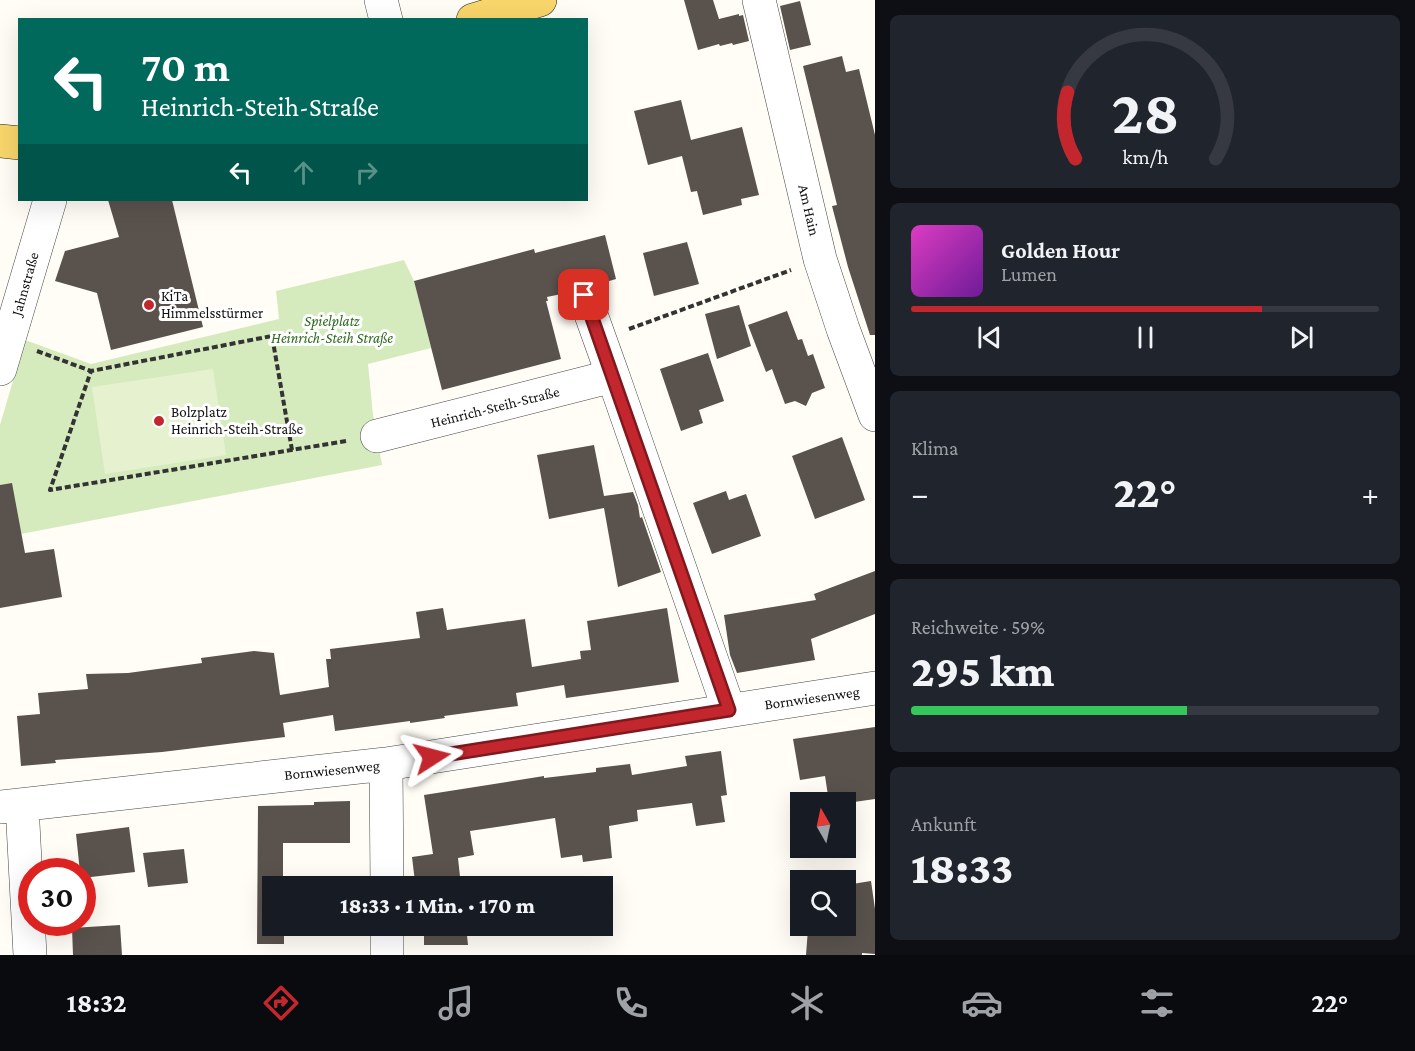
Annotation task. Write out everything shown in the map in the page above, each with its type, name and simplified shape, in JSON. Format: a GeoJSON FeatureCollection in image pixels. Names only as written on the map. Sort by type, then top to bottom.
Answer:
{"type":"FeatureCollection","features":[{"type":"Feature","properties":{"kind":"main road"},"geometry":{"type":"LineString","coordinates":[[480,18],[540,0]]}},
{"type":"Feature","properties":{"kind":"main road"},"geometry":{"type":"LineString","coordinates":[[0,141],[18,143]]}},
{"type":"Feature","properties":{"kind":"street"},"geometry":{"type":"LineString","coordinates":[[381,0],[386,18]]}},
{"type":"Feature","properties":{"kind":"street","name":"Am Hain"},"geometry":{"type":"LineString","coordinates":[[759,0],[820,259],[875,415]]}},
{"type":"Feature","properties":{"kind":"street","name":"Jahnstraße"},"geometry":{"type":"LineString","coordinates":[[4,355],[50,201]]}},
{"type":"Feature","properties":{"kind":"street"},"geometry":{"type":"LineString","coordinates":[[584,295],[729,710]]}},
{"type":"Feature","properties":{"kind":"street","name":"Heinrich-Steih-Straße"},"geometry":{"type":"LineString","coordinates":[[377,436],[613,376]]}},
{"type":"Feature","properties":{"kind":"street","name":"Bornwiesenweg"},"geometry":{"type":"LineString","coordinates":[[11,806],[386,764],[875,688]]}},
{"type":"Feature","properties":{"kind":"street"},"geometry":{"type":"LineString","coordinates":[[386,764],[387,876]]}},
{"type":"Feature","properties":{"kind":"street"},"geometry":{"type":"LineString","coordinates":[[11,806],[30,955]]}},
{"type":"Feature","properties":{"kind":"street"},"geometry":{"type":"LineString","coordinates":[[387,936],[387,955]]}},
{"type":"Feature","properties":{"kind":"path"},"geometry":{"type":"LineString","coordinates":[[624,330],[820,259]]}},
{"type":"Feature","properties":{"kind":"path"},"geometry":{"type":"LineString","coordinates":[[4,355],[91,371],[272,336],[292,450]]}},
{"type":"Feature","properties":{"kind":"path"},"geometry":{"type":"LineString","coordinates":[[91,371],[51,490],[377,436]]}},
{"type":"Feature","properties":{"kind":"green space","name":"Spielplatz Heinrich-Steih Straße"},"geometry":{"type":"Polygon","coordinates":[[[404,260],[414,281],[431,348],[368,364],[373,415],[382,465],[0,538],[0,425],[25,340],[91,364],[279,319],[276,291],[404,260]]]}},
{"type":"Feature","properties":{"kind":"green space","name":"Bolzplatz Heinrich-Steih-Straße"},"geometry":{"type":"Polygon","coordinates":[[[213,369],[226,455],[105,474],[92,387],[213,369]]]}},
{"type":"Feature","properties":{"kind":"building"},"geometry":{"type":"Polygon","coordinates":[[[684,0],[713,0],[719,19],[743,15],[749,41],[733,45],[732,43],[720,46],[719,44],[698,50],[684,0]]]}},
{"type":"Feature","properties":{"kind":"building"},"geometry":{"type":"Polygon","coordinates":[[[800,1],[811,45],[790,50],[780,6],[800,1]]]}},
{"type":"Feature","properties":{"kind":"building"},"geometry":{"type":"Polygon","coordinates":[[[842,56],[846,72],[859,69],[875,135],[875,335],[870,335],[848,267],[832,206],[837,205],[803,66],[842,56]]]}},
{"type":"Feature","properties":{"kind":"building"},"geometry":{"type":"Polygon","coordinates":[[[681,100],[691,140],[742,127],[759,195],[741,199],[742,205],[703,215],[697,191],[691,192],[682,156],[648,165],[634,111],[681,100]]]}},
{"type":"Feature","properties":{"kind":"building"},"geometry":{"type":"Polygon","coordinates":[[[108,201],[172,201],[203,327],[111,350],[97,293],[55,281],[65,251],[119,237],[108,201]]]}},
{"type":"Feature","properties":{"kind":"building"},"geometry":{"type":"Polygon","coordinates":[[[605,235],[616,279],[599,284],[588,277],[578,277],[569,283],[566,293],[547,297],[548,301],[546,301],[561,359],[442,390],[414,281],[534,249],[535,253],[605,235]]]}},
{"type":"Feature","properties":{"kind":"building"},"geometry":{"type":"Polygon","coordinates":[[[687,242],[699,284],[654,296],[643,253],[687,242]]]}},
{"type":"Feature","properties":{"kind":"building"},"geometry":{"type":"Polygon","coordinates":[[[739,305],[751,346],[717,359],[705,314],[739,305]]]}},
{"type":"Feature","properties":{"kind":"building"},"geometry":{"type":"Polygon","coordinates":[[[787,311],[798,340],[802,339],[808,356],[813,354],[825,388],[812,393],[806,406],[795,401],[785,404],[772,369],[766,372],[748,325],[787,311]]]}},
{"type":"Feature","properties":{"kind":"building"},"geometry":{"type":"Polygon","coordinates":[[[708,353],[724,401],[699,410],[703,423],[681,431],[660,369],[708,353]]]}},
{"type":"Feature","properties":{"kind":"building"},"geometry":{"type":"Polygon","coordinates":[[[842,437],[865,500],[815,519],[792,456],[842,437]]]}},
{"type":"Feature","properties":{"kind":"building"},"geometry":{"type":"Polygon","coordinates":[[[594,445],[604,496],[633,492],[640,518],[642,517],[661,572],[618,587],[604,508],[549,519],[537,455],[594,445]]]}},
{"type":"Feature","properties":{"kind":"building"},"geometry":{"type":"Polygon","coordinates":[[[12,483],[25,553],[54,549],[62,597],[0,608],[0,485],[12,483]]]}},
{"type":"Feature","properties":{"kind":"building"},"geometry":{"type":"Polygon","coordinates":[[[726,491],[729,500],[746,494],[761,536],[712,554],[693,503],[726,491]]]}},
{"type":"Feature","properties":{"kind":"building"},"geometry":{"type":"Polygon","coordinates":[[[875,571],[875,614],[811,639],[815,660],[737,673],[730,655],[724,615],[816,600],[814,594],[875,571]]]}},
{"type":"Feature","properties":{"kind":"building"},"geometry":{"type":"Polygon","coordinates":[[[443,608],[447,630],[525,619],[532,667],[581,659],[580,651],[591,650],[587,621],[667,608],[679,682],[566,698],[564,685],[516,693],[518,706],[444,716],[445,718],[335,731],[333,715],[283,723],[285,737],[162,752],[55,760],[56,763],[21,766],[17,716],[40,714],[38,693],[88,689],[86,674],[128,673],[202,663],[201,658],[254,651],[274,653],[280,695],[329,687],[326,659],[331,659],[330,649],[420,638],[416,612],[443,608]]]}},
{"type":"Feature","properties":{"kind":"building"},"geometry":{"type":"Polygon","coordinates":[[[875,727],[875,799],[856,802],[856,792],[827,792],[825,776],[800,780],[793,739],[875,727]]]}},
{"type":"Feature","properties":{"kind":"building"},"geometry":{"type":"Polygon","coordinates":[[[721,751],[727,795],[721,796],[725,822],[696,826],[692,803],[637,810],[638,821],[609,826],[612,858],[583,862],[582,855],[561,858],[555,818],[470,831],[474,855],[458,858],[460,876],[414,876],[412,857],[433,854],[424,795],[544,776],[544,778],[596,772],[596,768],[630,764],[632,775],[687,766],[685,756],[721,751]]]}},
{"type":"Feature","properties":{"kind":"building"},"geometry":{"type":"Polygon","coordinates":[[[350,801],[350,843],[283,843],[283,876],[262,876],[262,936],[284,936],[284,944],[257,944],[258,806],[314,805],[314,802],[350,801]]]}},
{"type":"Feature","properties":{"kind":"building"},"geometry":{"type":"Polygon","coordinates":[[[129,827],[135,872],[96,876],[96,858],[79,858],[76,834],[129,827]]]}},
{"type":"Feature","properties":{"kind":"building"},"geometry":{"type":"Polygon","coordinates":[[[184,849],[188,883],[148,887],[143,853],[184,849]]]}},
{"type":"Feature","properties":{"kind":"building"},"geometry":{"type":"Polygon","coordinates":[[[871,881],[875,909],[875,954],[806,955],[807,936],[856,936],[856,883],[871,881]]]}},
{"type":"Feature","properties":{"kind":"building"},"geometry":{"type":"Polygon","coordinates":[[[120,925],[122,955],[73,955],[72,936],[96,936],[96,926],[120,925]]]}},
{"type":"Feature","properties":{"kind":"building"},"geometry":{"type":"Polygon","coordinates":[[[424,936],[467,936],[468,945],[424,945],[424,936]]]}},
{"type":"Feature","properties":{"kind":"place","name":"KiTa Himmelsstürmer"},"geometry":{"type":"Point","coordinates":[149,305]}},
{"type":"Feature","properties":{"kind":"place","name":"Bolzplatz Heinrich-Steih-Straße"},"geometry":{"type":"Point","coordinates":[159,421]}},
{"type":"Feature","properties":{"kind":"route"},"geometry":{"type":"LineString","coordinates":[[432,757],[729,710],[584,295]]}}]}
